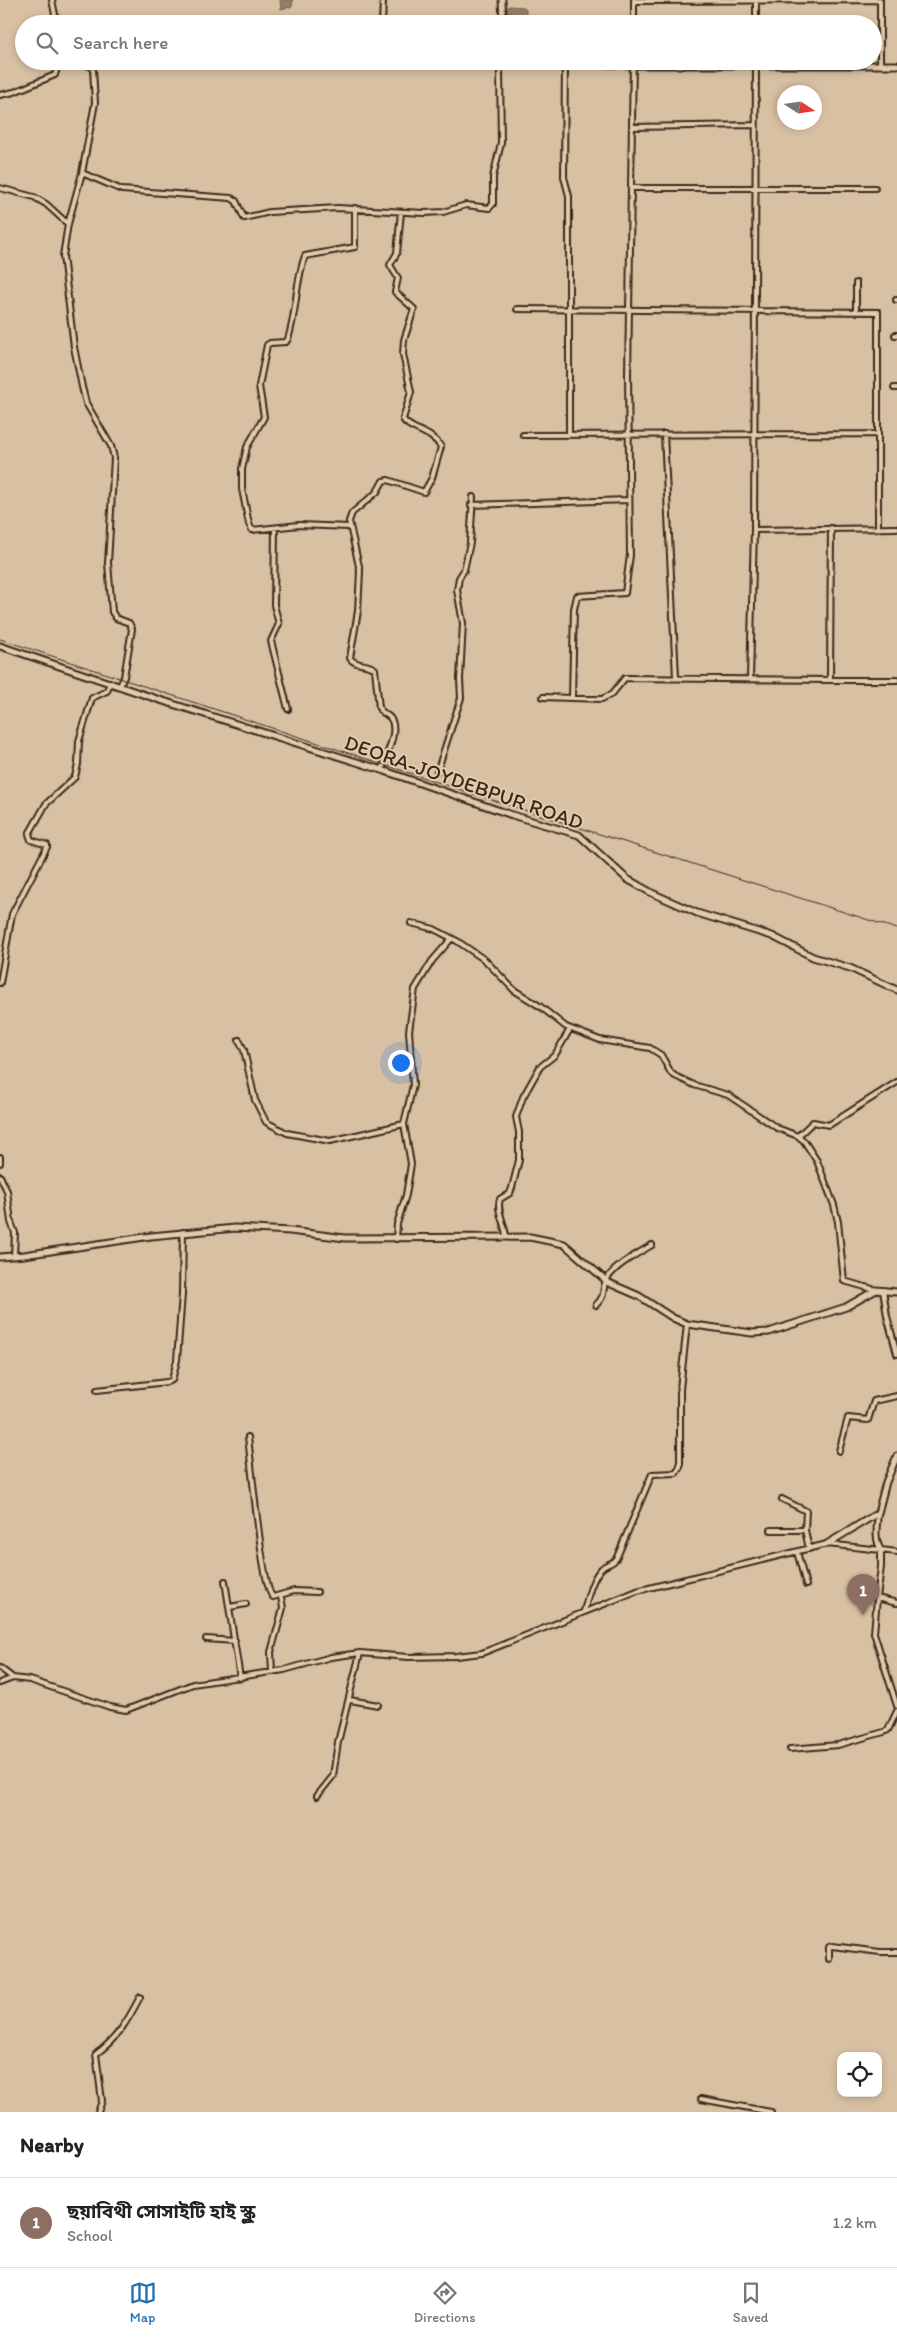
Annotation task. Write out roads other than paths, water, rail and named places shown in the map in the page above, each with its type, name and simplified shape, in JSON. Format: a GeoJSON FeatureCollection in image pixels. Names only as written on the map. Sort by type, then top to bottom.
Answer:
{"type":"FeatureCollection","features":[{"type":"Feature","properties":{"kind":"street"},"geometry":{"type":"LineString","coordinates":[[52,0],[55,15]]}},
{"type":"Feature","properties":{"kind":"street"},"geometry":{"type":"LineString","coordinates":[[382,15],[383,0]]}},
{"type":"Feature","properties":{"kind":"street"},"geometry":{"type":"LineString","coordinates":[[502,0],[503,15]]}},
{"type":"Feature","properties":{"kind":"street"},"geometry":{"type":"LineString","coordinates":[[756,0],[756,15]]}},
{"type":"Feature","properties":{"kind":"street"},"geometry":{"type":"LineString","coordinates":[[634,15],[634,1],[880,0],[880,15]]}},
{"type":"Feature","properties":{"kind":"street"},"geometry":{"type":"LineString","coordinates":[[882,65],[897,65]]}},
{"type":"Feature","properties":{"kind":"street"},"geometry":{"type":"LineString","coordinates":[[0,95],[14,92],[55,75],[56,70]]}},
{"type":"Feature","properties":{"kind":"street"},"geometry":{"type":"LineString","coordinates":[[93,70],[95,103],[82,173],[68,224],[63,256],[74,347],[86,402],[111,446],[114,458],[108,563],[112,612],[116,618],[129,623],[132,629],[124,677],[120,686]]}},
{"type":"Feature","properties":{"kind":"street"},"geometry":{"type":"LineString","coordinates":[[82,173],[122,190],[232,198],[236,201],[244,218],[270,212],[354,208],[401,212],[443,212],[466,205],[492,207],[494,172],[501,143],[500,70]]}},
{"type":"Feature","properties":{"kind":"street"},"geometry":{"type":"LineString","coordinates":[[564,70],[564,177],[569,196],[569,435]]}},
{"type":"Feature","properties":{"kind":"street"},"geometry":{"type":"LineString","coordinates":[[572,696],[574,609],[577,596],[625,593],[630,555],[629,310],[633,70]]}},
{"type":"Feature","properties":{"kind":"street"},"geometry":{"type":"LineString","coordinates":[[750,678],[754,530],[756,70]]}},
{"type":"Feature","properties":{"kind":"street"},"geometry":{"type":"LineString","coordinates":[[632,128],[756,126]]}},
{"type":"Feature","properties":{"kind":"street"},"geometry":{"type":"LineString","coordinates":[[0,188],[34,197],[46,204],[68,224]]}},
{"type":"Feature","properties":{"kind":"street"},"geometry":{"type":"LineString","coordinates":[[631,188],[876,188]]}},
{"type":"Feature","properties":{"kind":"street"},"geometry":{"type":"LineString","coordinates":[[350,527],[299,525],[252,530],[242,489],[244,454],[264,417],[259,386],[263,358],[268,344],[285,342],[288,339],[294,320],[305,256],[355,247],[354,208]]}},
{"type":"Feature","properties":{"kind":"street"},"geometry":{"type":"LineString","coordinates":[[382,770],[392,738],[393,724],[391,718],[379,708],[375,669],[371,666],[353,662],[350,658],[357,619],[360,571],[350,527],[352,513],[377,492],[383,481],[388,480],[424,492],[432,478],[440,450],[438,443],[431,436],[406,424],[403,419],[411,392],[404,362],[403,347],[414,309],[395,292],[398,278],[390,265],[397,253],[401,212]]}},
{"type":"Feature","properties":{"kind":"street"},"geometry":{"type":"LineString","coordinates":[[856,283],[856,311]]}},
{"type":"Feature","properties":{"kind":"street"},"geometry":{"type":"LineString","coordinates":[[517,310],[878,312],[878,528]]}},
{"type":"Feature","properties":{"kind":"street"},"geometry":{"type":"LineString","coordinates":[[664,434],[676,677]]}},
{"type":"Feature","properties":{"kind":"street"},"geometry":{"type":"LineString","coordinates":[[523,435],[877,434]]}},
{"type":"Feature","properties":{"kind":"street"},"geometry":{"type":"LineString","coordinates":[[438,772],[461,698],[460,679],[463,623],[457,590],[470,543],[473,497]]}},
{"type":"Feature","properties":{"kind":"street"},"geometry":{"type":"LineString","coordinates":[[471,505],[629,500]]}},
{"type":"Feature","properties":{"kind":"street"},"geometry":{"type":"LineString","coordinates":[[275,528],[274,605],[279,624],[271,641],[288,708]]}},
{"type":"Feature","properties":{"kind":"street"},"geometry":{"type":"LineString","coordinates":[[830,680],[831,528]]}},
{"type":"Feature","properties":{"kind":"street"},"geometry":{"type":"LineString","coordinates":[[754,530],[897,528]]}},
{"type":"Feature","properties":{"kind":"street","name":"DEORA-JOYDEBPUR ROAD"},"geometry":{"type":"LineString","coordinates":[[0,646],[382,770],[512,815],[579,835],[627,879],[652,893],[702,915],[772,936],[813,957],[850,968],[897,990]]}},
{"type":"Feature","properties":{"kind":"street"},"geometry":{"type":"LineString","coordinates":[[543,697],[572,696],[602,699],[612,694],[625,678],[897,680]]}},
{"type":"Feature","properties":{"kind":"street"},"geometry":{"type":"LineString","coordinates":[[0,983],[12,914],[47,847],[47,845],[30,840],[29,834],[46,804],[75,777],[78,764],[79,741],[92,698],[107,691],[110,682]]}},
{"type":"Feature","properties":{"kind":"street"},"geometry":{"type":"LineString","coordinates":[[411,923],[434,929],[452,938],[484,960],[514,990],[570,1030],[600,1040],[650,1048],[662,1055],[671,1073],[675,1076],[694,1085],[728,1095],[777,1128],[798,1136],[804,1141],[817,1161],[834,1205],[838,1222],[844,1281],[876,1290],[897,1292]]}},
{"type":"Feature","properties":{"kind":"street"},"geometry":{"type":"LineString","coordinates":[[396,1239],[397,1224],[406,1195],[410,1164],[404,1124],[413,1085],[409,1031],[416,989],[432,961],[452,938]]}},
{"type":"Feature","properties":{"kind":"street"},"geometry":{"type":"LineString","coordinates":[[506,1236],[506,1226],[498,1205],[500,1199],[510,1193],[519,1160],[520,1139],[516,1117],[523,1097],[540,1067],[555,1055],[570,1030]]}},
{"type":"Feature","properties":{"kind":"street"},"geometry":{"type":"LineString","coordinates":[[240,1040],[255,1100],[266,1122],[286,1134],[330,1141],[404,1124]]}},
{"type":"Feature","properties":{"kind":"street"},"geometry":{"type":"LineString","coordinates":[[798,1136],[813,1122],[829,1125],[897,1082]]}},
{"type":"Feature","properties":{"kind":"street"},"geometry":{"type":"LineString","coordinates":[[0,1157],[0,1163]]}},
{"type":"Feature","properties":{"kind":"street"},"geometry":{"type":"LineString","coordinates":[[0,1176],[7,1191],[11,1222],[15,1233],[14,1256]]}},
{"type":"Feature","properties":{"kind":"street"},"geometry":{"type":"LineString","coordinates":[[0,1257],[183,1232],[243,1228],[282,1230],[345,1238],[396,1239],[506,1236],[546,1239],[564,1244],[616,1287],[639,1296],[686,1324],[762,1333],[846,1306],[876,1290]]}},
{"type":"Feature","properties":{"kind":"street"},"geometry":{"type":"LineString","coordinates":[[97,1390],[172,1380],[175,1370],[180,1313],[183,1232]]}},
{"type":"Feature","properties":{"kind":"street"},"geometry":{"type":"LineString","coordinates":[[596,1305],[605,1292],[606,1280],[623,1262],[652,1245]]}},
{"type":"Feature","properties":{"kind":"street"},"geometry":{"type":"LineString","coordinates":[[883,1290],[887,1316],[897,1354]]}},
{"type":"Feature","properties":{"kind":"street"},"geometry":{"type":"LineString","coordinates":[[584,1611],[600,1570],[614,1563],[617,1557],[652,1474],[676,1473],[680,1467],[680,1389],[686,1324]]}},
{"type":"Feature","properties":{"kind":"street"},"geometry":{"type":"LineString","coordinates":[[839,1451],[848,1418],[868,1420],[874,1401],[897,1396]]}},
{"type":"Feature","properties":{"kind":"street"},"geometry":{"type":"LineString","coordinates":[[248,1437],[267,1590],[273,1597],[280,1597],[294,1591],[317,1592]]}},
{"type":"Feature","properties":{"kind":"street"},"geometry":{"type":"LineString","coordinates":[[897,1456],[886,1482],[878,1513],[876,1540],[881,1550],[881,1567],[874,1633],[897,1706]]}},
{"type":"Feature","properties":{"kind":"street"},"geometry":{"type":"LineString","coordinates":[[782,1499],[806,1511],[805,1530],[810,1549]]}},
{"type":"Feature","properties":{"kind":"street"},"geometry":{"type":"LineString","coordinates":[[0,1683],[13,1678],[30,1680],[110,1707],[126,1710],[193,1684],[272,1672],[331,1657],[360,1654],[408,1657],[456,1656],[482,1653],[637,1591],[827,1544],[878,1513]]}},
{"type":"Feature","properties":{"kind":"street"},"geometry":{"type":"LineString","coordinates":[[771,1530],[805,1530]]}},
{"type":"Feature","properties":{"kind":"street"},"geometry":{"type":"LineString","coordinates":[[827,1544],[897,1552]]}},
{"type":"Feature","properties":{"kind":"street"},"geometry":{"type":"LineString","coordinates":[[797,1552],[806,1584]]}},
{"type":"Feature","properties":{"kind":"street"},"geometry":{"type":"LineString","coordinates":[[225,1581],[240,1678]]}},
{"type":"Feature","properties":{"kind":"street"},"geometry":{"type":"LineString","coordinates":[[272,1672],[271,1652],[283,1608],[280,1597]]}},
{"type":"Feature","properties":{"kind":"street"},"geometry":{"type":"LineString","coordinates":[[877,1598],[897,1602]]}},
{"type":"Feature","properties":{"kind":"street"},"geometry":{"type":"LineString","coordinates":[[230,1607],[246,1604]]}},
{"type":"Feature","properties":{"kind":"street"},"geometry":{"type":"LineString","coordinates":[[206,1639],[235,1642]]}},
{"type":"Feature","properties":{"kind":"street"},"geometry":{"type":"LineString","coordinates":[[317,1796],[333,1776],[338,1742],[360,1654]]}},
{"type":"Feature","properties":{"kind":"street"},"geometry":{"type":"LineString","coordinates":[[0,1668],[13,1678]]}},
{"type":"Feature","properties":{"kind":"street"},"geometry":{"type":"LineString","coordinates":[[350,1700],[378,1704]]}},
{"type":"Feature","properties":{"kind":"street"},"geometry":{"type":"LineString","coordinates":[[790,1750],[838,1745],[884,1732],[888,1730],[897,1711]]}},
{"type":"Feature","properties":{"kind":"street"},"geometry":{"type":"LineString","coordinates":[[829,1959],[829,1947],[832,1946],[880,1952],[897,1952]]}},
{"type":"Feature","properties":{"kind":"street"},"geometry":{"type":"LineString","coordinates":[[98,2112],[102,2101],[96,2054],[111,2043],[126,2025],[140,1997]]}},
{"type":"Feature","properties":{"kind":"street"},"geometry":{"type":"LineString","coordinates":[[701,2099],[771,2112]]}},
{"type":"Feature","properties":{"kind":"water"},"geometry":{"type":"Polygon","coordinates":[[[280,0],[293,0],[292,7],[281,9],[280,0]]]}},
{"type":"Feature","properties":{"kind":"water"},"geometry":{"type":"Polygon","coordinates":[[[507,7],[524,7],[526,15],[507,15],[507,7]]]}},
{"type":"Feature","properties":{"kind":"railway"},"geometry":{"type":"LineString","coordinates":[[0,639],[480,796],[897,929]]}},
{"type":"Feature","properties":{"kind":"place","name":"ছয়াবিথী সোসাইটি হাই স্কুল"},"geometry":{"type":"Point","coordinates":[863,1615]}}]}
